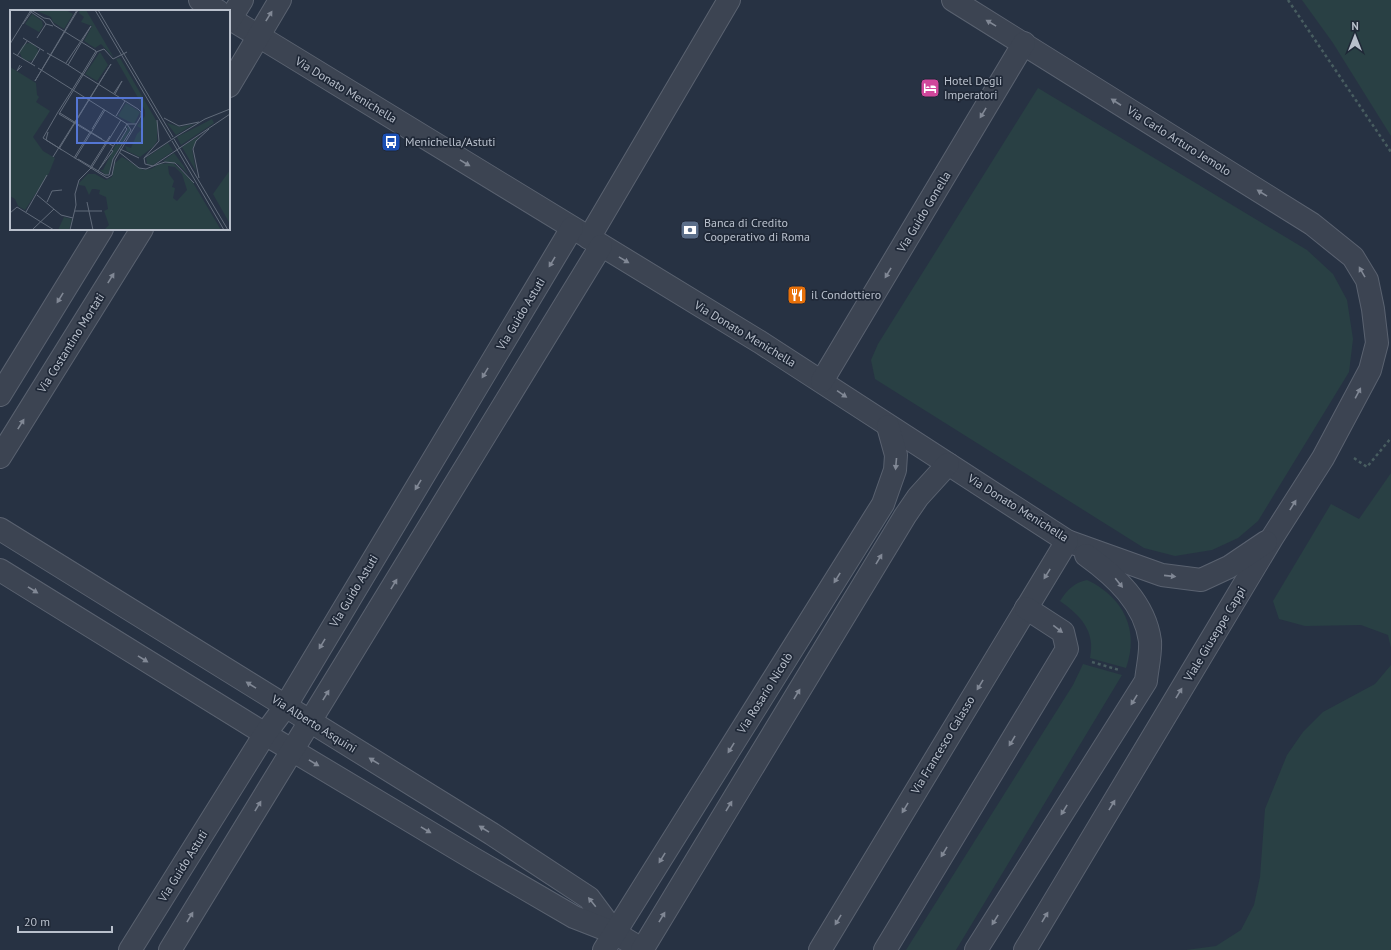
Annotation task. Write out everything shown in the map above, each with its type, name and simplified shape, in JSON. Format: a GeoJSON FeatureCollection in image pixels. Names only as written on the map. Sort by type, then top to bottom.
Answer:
{"type":"FeatureCollection","features":[{"type":"Feature","properties":{"kind":"street","name":"Via Donato Menichella"},"geometry":{"type":"LineString","coordinates":[[200,0],[215,10]]}},
{"type":"Feature","properties":{"kind":"street"},"geometry":{"type":"LineString","coordinates":[[230,13],[242,0]]}},
{"type":"Feature","properties":{"kind":"street"},"geometry":{"type":"LineString","coordinates":[[230,84],[257,36],[280,0]]}},
{"type":"Feature","properties":{"kind":"street"},"geometry":{"type":"LineString","coordinates":[[170,950],[310,722],[587,238],[729,0]]}},
{"type":"Feature","properties":{"kind":"street","name":"Via Carlo Arturo Jemolo"},"geometry":{"type":"LineString","coordinates":[[953,0],[1024,43],[1138,117],[1312,224],[1353,257],[1367,280],[1373,309]]}},
{"type":"Feature","properties":{"kind":"street","name":"Via Donato Menichella"},"geometry":{"type":"LineString","coordinates":[[230,19],[822,381],[888,426],[1067,541],[1162,575],[1201,580],[1229,568],[1272,538]]}},
{"type":"Feature","properties":{"kind":"street","name":"Via Guido Gonella"},"geometry":{"type":"LineString","coordinates":[[822,381],[1024,43]]}},
{"type":"Feature","properties":{"kind":"street"},"geometry":{"type":"LineString","coordinates":[[0,395],[101,230]]}},
{"type":"Feature","properties":{"kind":"street","name":"Via Costantino Mortati"},"geometry":{"type":"LineString","coordinates":[[0,457],[141,230]]}},
{"type":"Feature","properties":{"kind":"street","name":"Via Guido Astuti"},"geometry":{"type":"LineString","coordinates":[[130,950],[265,734],[285,706],[587,238]]}},
{"type":"Feature","properties":{"kind":"street","name":"Viale Giuseppe Cappi"},"geometry":{"type":"LineString","coordinates":[[1025,950],[1272,538],[1323,458],[1370,370],[1377,343],[1373,309]]}},
{"type":"Feature","properties":{"kind":"street","name":"Via Rosario Nicolò"},"geometry":{"type":"LineString","coordinates":[[609,942],[883,504],[895,470],[896,455],[888,426]]}},
{"type":"Feature","properties":{"kind":"street"},"geometry":{"type":"LineString","coordinates":[[642,950],[905,516],[918,497],[948,464]]}},
{"type":"Feature","properties":{"kind":"street","name":"Via Alberto Asquini"},"geometry":{"type":"LineString","coordinates":[[0,530],[492,834],[589,898],[609,942]]}},
{"type":"Feature","properties":{"kind":"street"},"geometry":{"type":"LineString","coordinates":[[976,950],[1146,681],[1150,642],[1141,610],[1111,573],[1067,541]]}},
{"type":"Feature","properties":{"kind":"street","name":"Via Francesco Calasso"},"geometry":{"type":"LineString","coordinates":[[826,948],[1067,541]]}},
{"type":"Feature","properties":{"kind":"street","name":"Via Alberto Asquini"},"geometry":{"type":"LineString","coordinates":[[0,570],[265,734],[574,918],[609,942],[642,950]]}},
{"type":"Feature","properties":{"kind":"street"},"geometry":{"type":"LineString","coordinates":[[885,950],[1067,649],[1063,632],[1026,608]]}},
{"type":"Feature","properties":{"kind":"path"},"geometry":{"type":"LineString","coordinates":[[1288,0],[1391,152]]}},
{"type":"Feature","properties":{"kind":"path"},"geometry":{"type":"LineString","coordinates":[[1352,457],[1367,467],[1391,438]]}},
{"type":"Feature","properties":{"kind":"path"},"geometry":{"type":"LineString","coordinates":[[1085,660],[1121,670]]}},
{"type":"Feature","properties":{"kind":"green space"},"geometry":{"type":"Polygon","coordinates":[[[1302,0],[1391,0],[1391,136],[1333,43],[1302,0]]]}},
{"type":"Feature","properties":{"kind":"green space"},"geometry":{"type":"Polygon","coordinates":[[[1038,88],[1307,250],[1333,274],[1347,300],[1353,339],[1349,372],[1258,521],[1238,538],[1212,550],[1175,556],[1144,548],[875,379],[871,360],[878,344],[1038,88]]]}},
{"type":"Feature","properties":{"kind":"green space"},"geometry":{"type":"Polygon","coordinates":[[[1391,473],[1391,648],[1388,635],[1361,625],[1305,626],[1279,619],[1273,601],[1331,504],[1359,519],[1391,473]]]}},
{"type":"Feature","properties":{"kind":"green space"},"geometry":{"type":"Polygon","coordinates":[[[1087,580],[1100,587],[1110,596],[1119,605],[1125,616],[1131,641],[1130,654],[1126,668],[1090,658],[1091,640],[1085,625],[1074,612],[1060,601],[1072,587],[1087,580]]]}},
{"type":"Feature","properties":{"kind":"green space"},"geometry":{"type":"Polygon","coordinates":[[[1083,664],[1122,675],[956,950],[906,950],[1073,685],[1083,664]]]}},
{"type":"Feature","properties":{"kind":"green space"},"geometry":{"type":"Polygon","coordinates":[[[1391,665],[1391,950],[1186,950],[1216,946],[1241,930],[1254,905],[1260,877],[1265,809],[1287,755],[1303,732],[1323,712],[1375,684],[1391,665]]]}},
{"type":"Feature","properties":{"kind":"place","name":"Hotel Degli Imperatori"},"geometry":{"type":"Point","coordinates":[930,88]}},
{"type":"Feature","properties":{"kind":"place","name":"Menichella/Astuti"},"geometry":{"type":"Point","coordinates":[391,142]}},
{"type":"Feature","properties":{"kind":"place","name":"Banca di Credito Cooperativo di Roma"},"geometry":{"type":"Point","coordinates":[690,230]}},
{"type":"Feature","properties":{"kind":"place","name":"il Condottiero"},"geometry":{"type":"Point","coordinates":[797,295]}}]}
